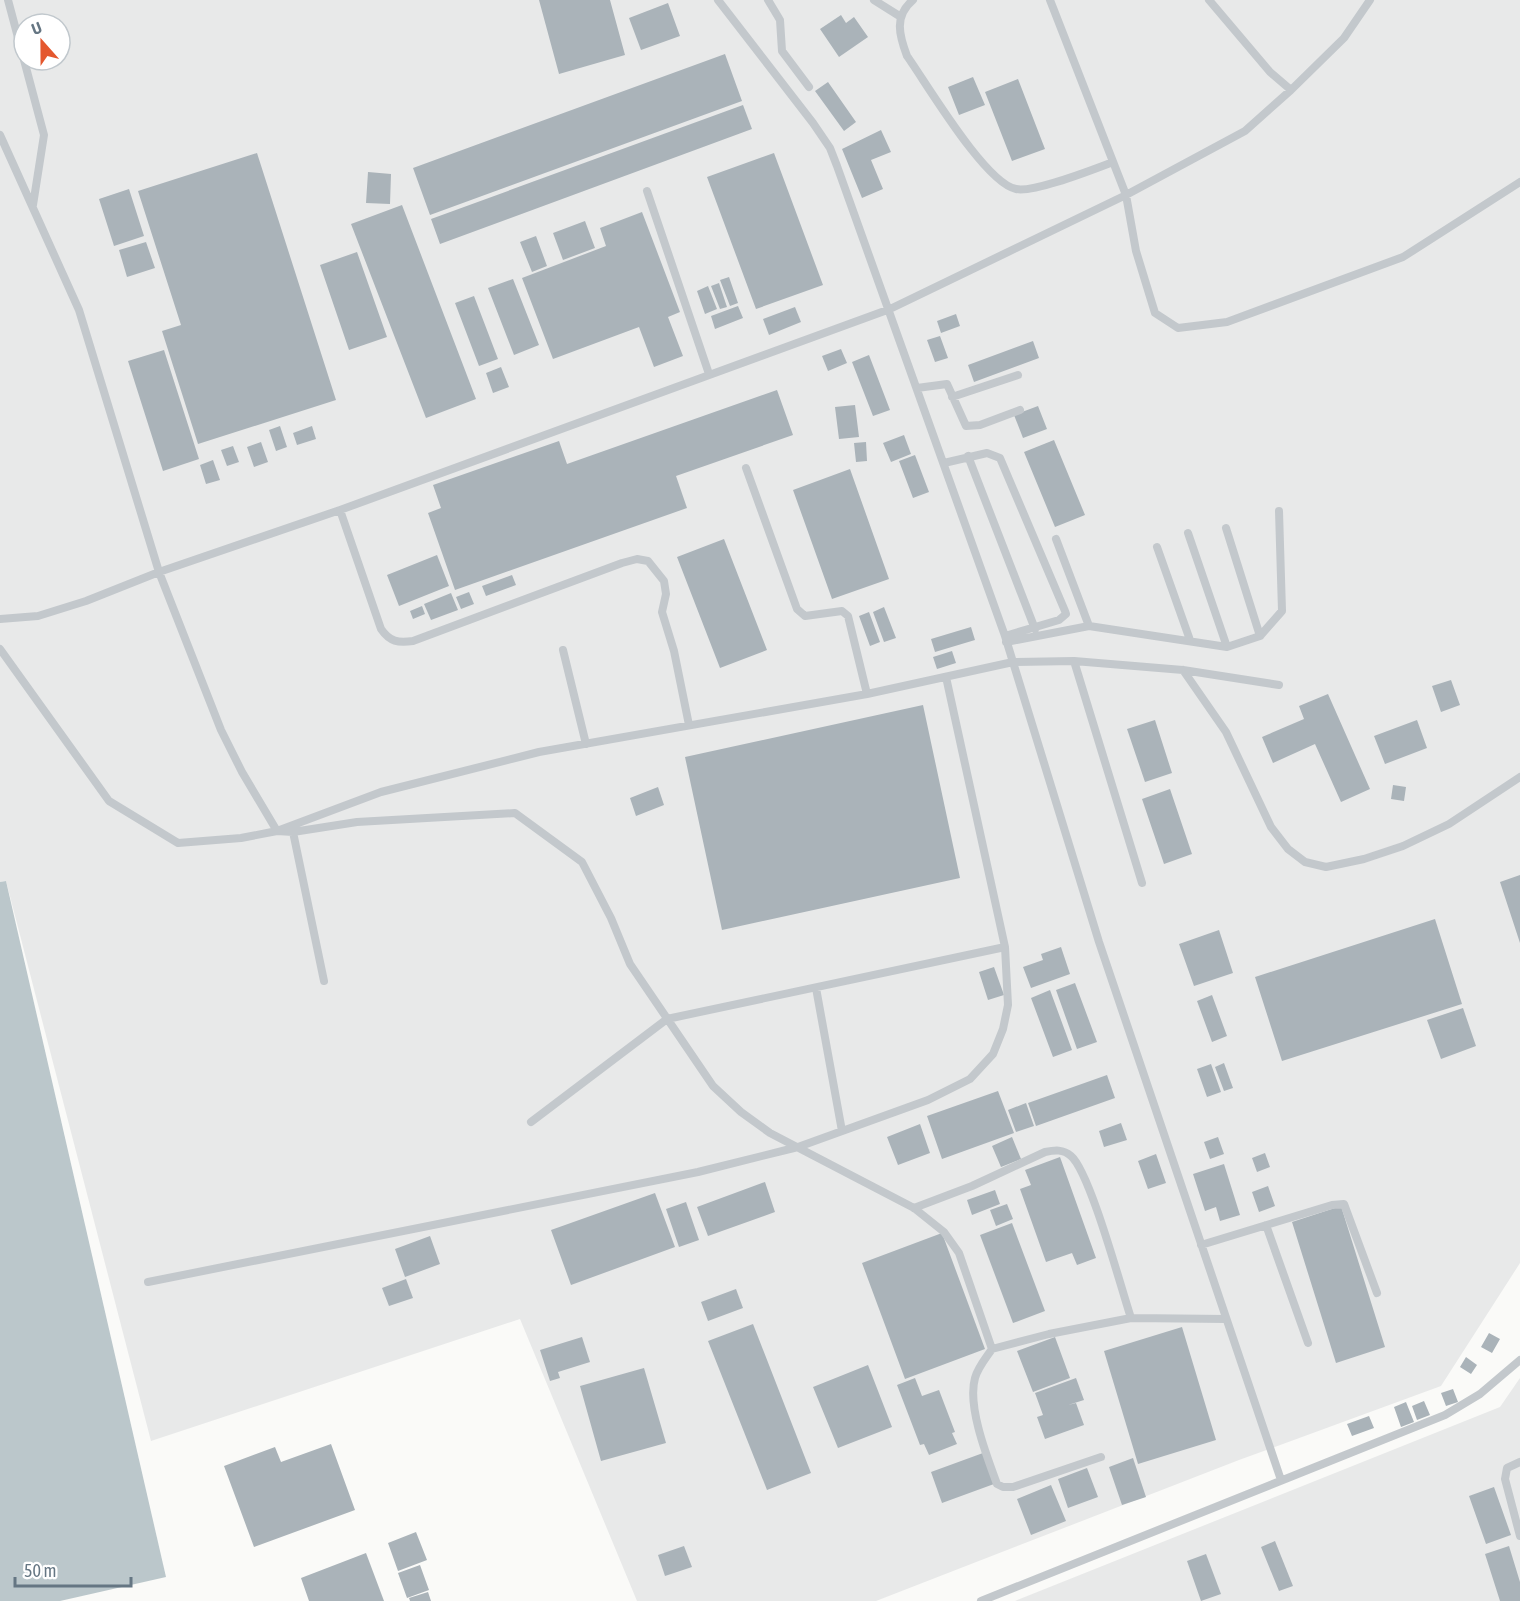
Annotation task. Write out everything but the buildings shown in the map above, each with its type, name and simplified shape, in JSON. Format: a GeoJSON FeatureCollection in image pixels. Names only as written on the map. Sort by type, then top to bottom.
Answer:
{"type":"FeatureCollection","features":[{"type":"Feature","properties":{"kind":"lane"},"geometry":{"type":"LineString","coordinates":[[8,0],[44,135],[33,206]]}},
{"type":"Feature","properties":{"kind":"lane"},"geometry":{"type":"LineString","coordinates":[[718,0],[830,148],[890,309],[1013,662],[1099,942],[1281,1480]]}},
{"type":"Feature","properties":{"kind":"lane"},"geometry":{"type":"LineString","coordinates":[[768,0],[780,20],[782,51],[809,87]]}},
{"type":"Feature","properties":{"kind":"lane"},"geometry":{"type":"LineString","coordinates":[[874,0],[901,17]]}},
{"type":"Feature","properties":{"kind":"lane"},"geometry":{"type":"LineString","coordinates":[[913,0],[901,17],[900,37],[907,56],[978,157],[1000,182],[1017,190],[1038,187],[1113,162]]}},
{"type":"Feature","properties":{"kind":"lane"},"geometry":{"type":"LineString","coordinates":[[1050,0],[1126,195],[1136,251],[1155,313],[1178,328],[1227,322],[1403,257],[1520,182]]}},
{"type":"Feature","properties":{"kind":"lane"},"geometry":{"type":"LineString","coordinates":[[1209,0],[1270,72],[1291,90]]}},
{"type":"Feature","properties":{"kind":"lane"},"geometry":{"type":"LineString","coordinates":[[0,619],[38,616],[86,601],[159,572],[340,510],[890,309],[1126,195],[1245,131],[1344,38],[1370,0]]}},
{"type":"Feature","properties":{"kind":"lane"},"geometry":{"type":"LineString","coordinates":[[0,135],[79,310],[159,572],[221,730],[242,772],[277,831]]}},
{"type":"Feature","properties":{"kind":"lane"},"geometry":{"type":"LineString","coordinates":[[648,191],[710,374]]}},
{"type":"Feature","properties":{"kind":"lane"},"geometry":{"type":"LineString","coordinates":[[952,397],[1018,375]]}},
{"type":"Feature","properties":{"kind":"lane"},"geometry":{"type":"LineString","coordinates":[[917,388],[947,384],[966,426],[980,425],[1020,410]]}},
{"type":"Feature","properties":{"kind":"lane"},"geometry":{"type":"LineString","coordinates":[[944,464],[968,456],[996,454],[1004,462],[1065,611],[1059,620],[1005,639]]}},
{"type":"Feature","properties":{"kind":"lane"},"geometry":{"type":"LineString","coordinates":[[968,456],[1035,629]]}},
{"type":"Feature","properties":{"kind":"lane"},"geometry":{"type":"LineString","coordinates":[[746,468],[797,609],[805,616],[842,611],[848,616],[867,694]]}},
{"type":"Feature","properties":{"kind":"lane"},"geometry":{"type":"LineString","coordinates":[[340,510],[381,628],[387,638],[399,643],[413,641],[622,563],[637,559],[648,561],[664,581],[666,594],[662,612],[674,651],[688,725]]}},
{"type":"Feature","properties":{"kind":"lane"},"geometry":{"type":"LineString","coordinates":[[1005,639],[1089,626],[1227,647],[1260,636],[1282,611],[1279,511]]}},
{"type":"Feature","properties":{"kind":"lane"},"geometry":{"type":"LineString","coordinates":[[1226,528],[1260,636]]}},
{"type":"Feature","properties":{"kind":"lane"},"geometry":{"type":"LineString","coordinates":[[1188,533],[1227,647]]}},
{"type":"Feature","properties":{"kind":"lane"},"geometry":{"type":"LineString","coordinates":[[1056,539],[1089,626]]}},
{"type":"Feature","properties":{"kind":"lane"},"geometry":{"type":"LineString","coordinates":[[1157,547],[1190,640]]}},
{"type":"Feature","properties":{"kind":"lane"},"geometry":{"type":"LineString","coordinates":[[0,649],[109,801],[177,843],[241,838],[277,831],[381,792],[539,752],[867,694],[1013,662],[1074,661],[1183,670],[1279,685]]}},
{"type":"Feature","properties":{"kind":"lane"},"geometry":{"type":"LineString","coordinates":[[563,651],[586,744]]}},
{"type":"Feature","properties":{"kind":"lane"},"geometry":{"type":"LineString","coordinates":[[1074,661],[1142,883]]}},
{"type":"Feature","properties":{"kind":"lane"},"geometry":{"type":"LineString","coordinates":[[1183,670],[1226,732],[1271,827],[1288,849],[1305,862],[1326,867],[1364,859],[1403,846],[1449,824],[1520,777]]}},
{"type":"Feature","properties":{"kind":"lane"},"geometry":{"type":"LineString","coordinates":[[148,1282],[699,1172],[798,1147],[928,1100],[970,1078],[993,1054],[1003,1029],[1008,1005],[1005,947],[946,677]]}},
{"type":"Feature","properties":{"kind":"lane"},"geometry":{"type":"LineString","coordinates":[[277,831],[293,832],[357,822],[515,813],[582,862],[611,918],[630,964],[713,1086],[741,1112],[798,1147],[914,1208],[944,1232],[959,1252],[992,1349]]}},
{"type":"Feature","properties":{"kind":"lane"},"geometry":{"type":"LineString","coordinates":[[293,832],[324,981]]}},
{"type":"Feature","properties":{"kind":"lane"},"geometry":{"type":"LineString","coordinates":[[531,1122],[667,1019],[1005,947]]}},
{"type":"Feature","properties":{"kind":"lane"},"geometry":{"type":"LineString","coordinates":[[816,988],[842,1131]]}},
{"type":"Feature","properties":{"kind":"lane"},"geometry":{"type":"LineString","coordinates":[[914,1208],[1045,1152],[1056,1149],[1066,1152],[1078,1163],[1088,1187],[1131,1318]]}},
{"type":"Feature","properties":{"kind":"lane"},"geometry":{"type":"LineString","coordinates":[[1201,1245],[1332,1205],[1344,1204],[1377,1293]]}},
{"type":"Feature","properties":{"kind":"lane"},"geometry":{"type":"LineString","coordinates":[[1266,1225],[1308,1343]]}},
{"type":"Feature","properties":{"kind":"lane"},"geometry":{"type":"LineString","coordinates":[[1101,1457],[1014,1487],[1003,1487],[997,1484],[981,1434],[972,1393],[977,1371],[992,1349],[1048,1334],[1131,1318],[1226,1319]]}},
{"type":"Feature","properties":{"kind":"lane"},"geometry":{"type":"LineString","coordinates":[[981,1601],[992,1599],[1445,1414],[1480,1394],[1520,1360]]}},
{"type":"Feature","properties":{"kind":"lane"},"geometry":{"type":"LineString","coordinates":[[1520,1462],[1507,1468],[1504,1479],[1520,1536]]}},
{"type":"Feature","properties":{"kind":"shaded area"},"geometry":{"type":"Polygon","coordinates":[[[0,0],[1520,0],[1520,1263],[1441,1386],[1239,1460],[876,1601],[637,1601],[520,1319],[151,1441],[6,881],[0,882],[0,0]]]}},
{"type":"Feature","properties":{"kind":"shaded area"},"geometry":{"type":"Polygon","coordinates":[[[6,881],[166,1577],[60,1601],[0,1601],[0,882],[6,881]]]}},
{"type":"Feature","properties":{"kind":"shaded area"},"geometry":{"type":"Polygon","coordinates":[[[1520,1378],[1520,1601],[1015,1601],[1500,1407],[1520,1378]]]}}]}
